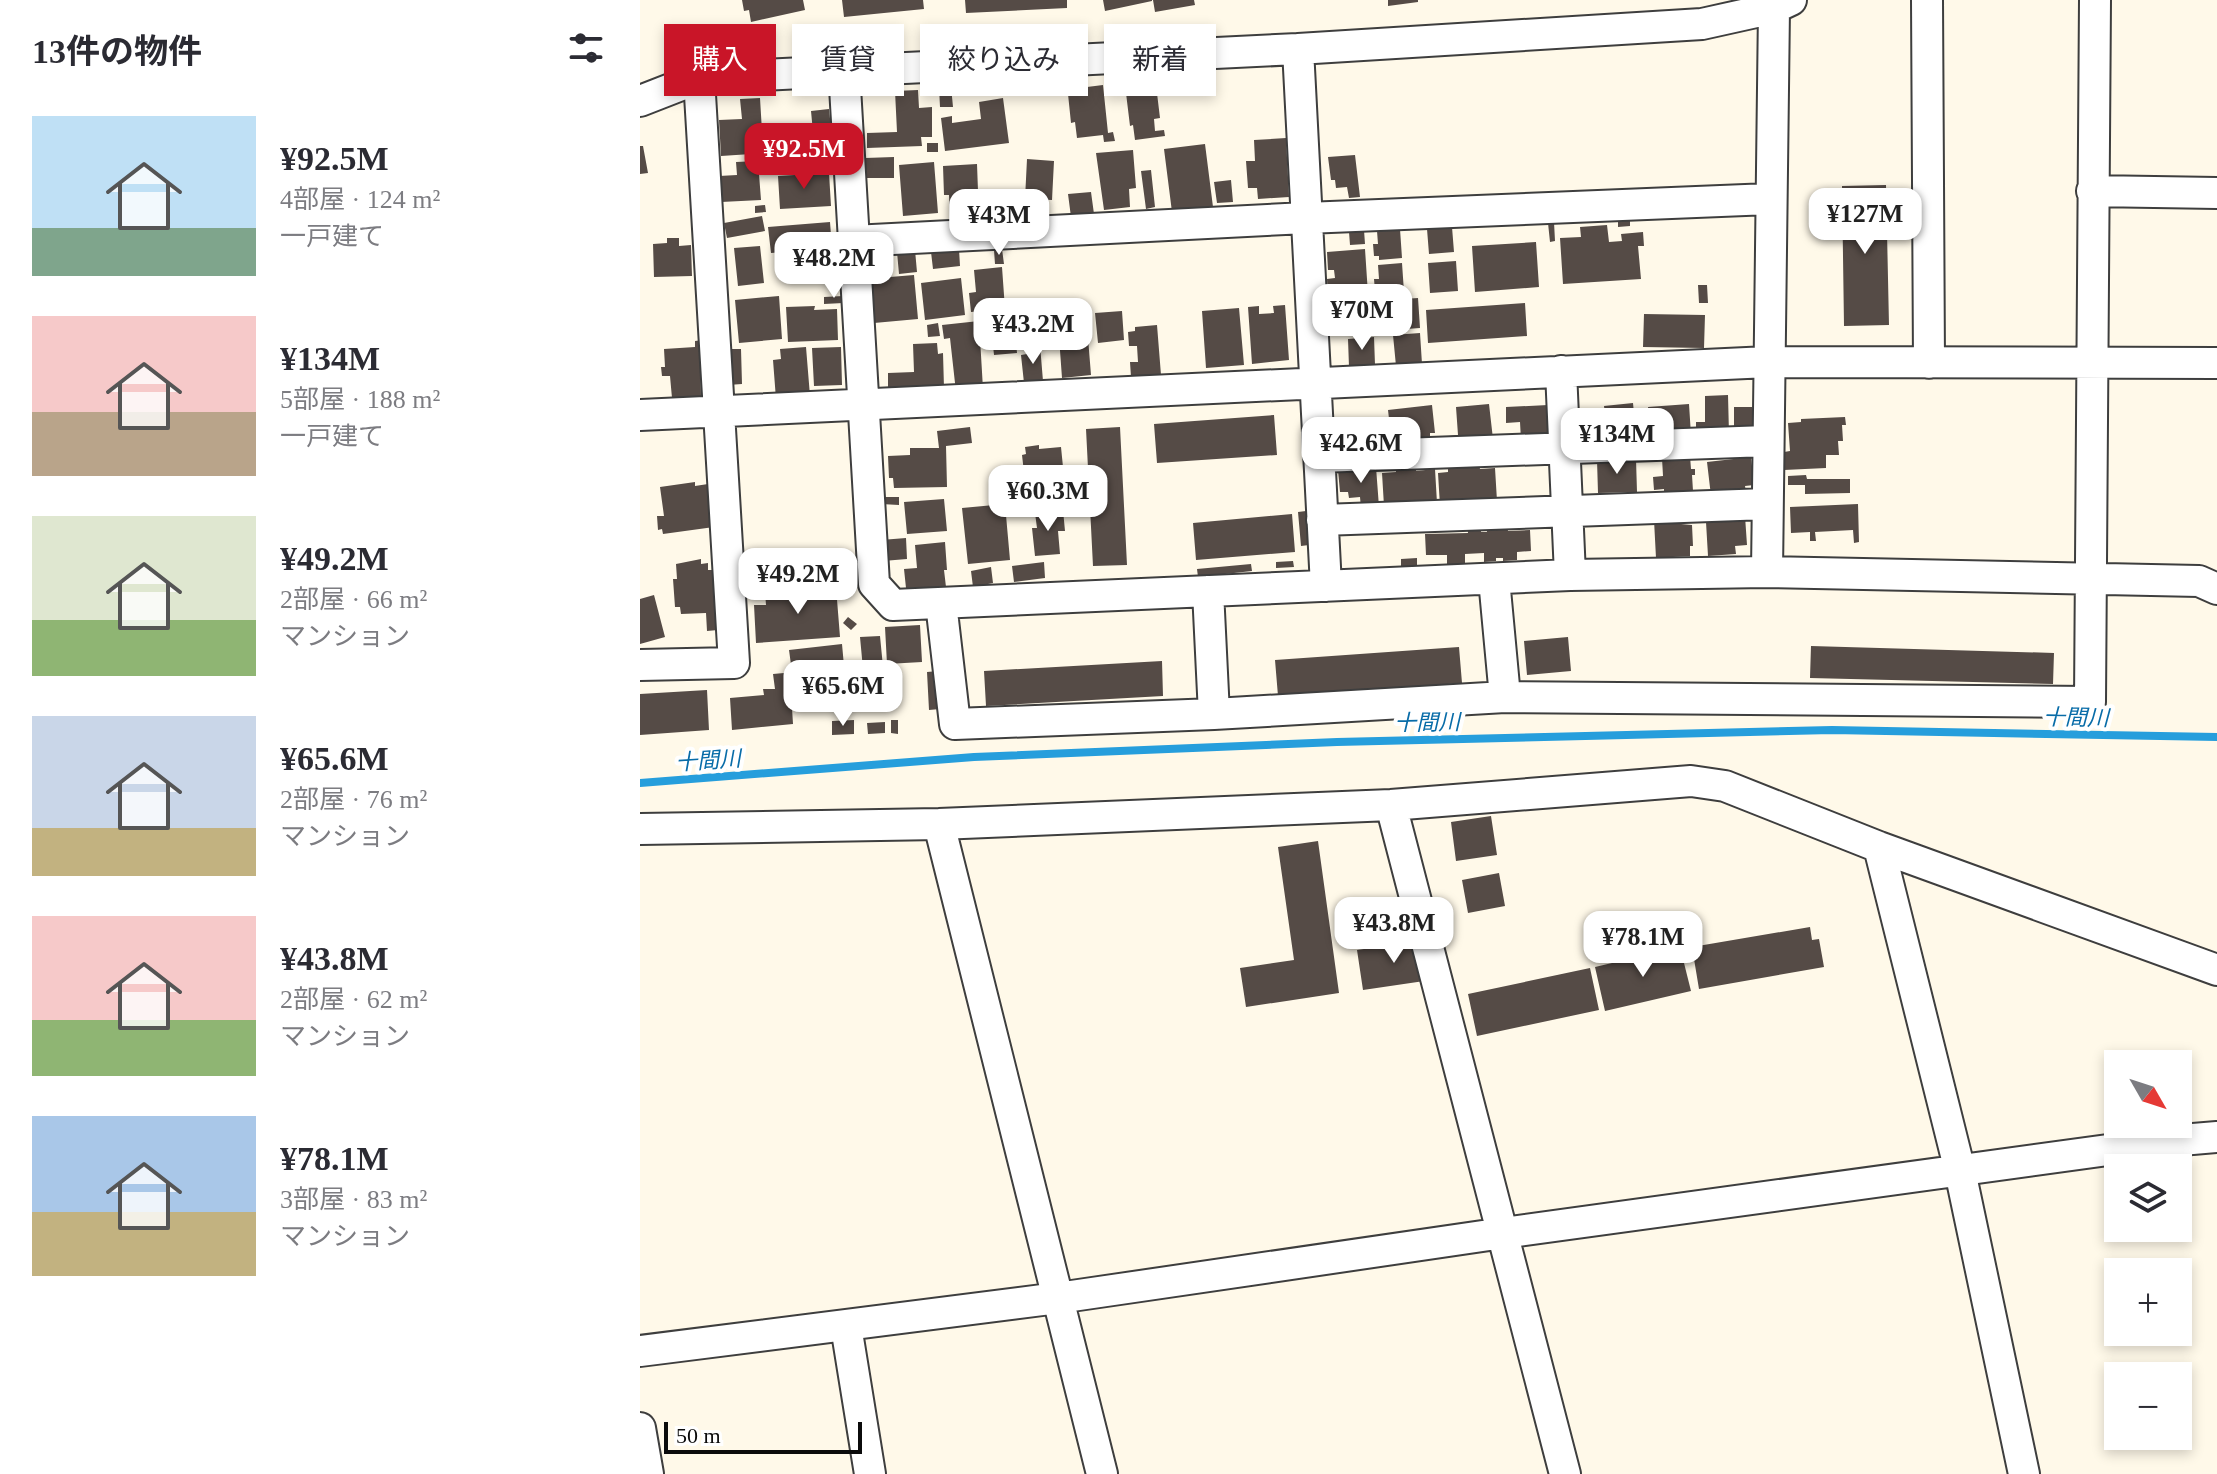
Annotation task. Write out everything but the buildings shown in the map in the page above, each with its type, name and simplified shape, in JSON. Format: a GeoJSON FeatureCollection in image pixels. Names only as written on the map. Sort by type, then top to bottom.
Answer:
{"type":"FeatureCollection","features":[{"type":"Feature","properties":{"kind":"street"},"geometry":{"type":"LineString","coordinates":[[1927,0],[1929,363]]}},
{"type":"Feature","properties":{"kind":"street"},"geometry":{"type":"LineString","coordinates":[[941,603],[955,724],[1214,714],[1505,697],[2090,702],[2095,0]]}},
{"type":"Feature","properties":{"kind":"street"},"geometry":{"type":"LineString","coordinates":[[904,67],[1298,49],[1702,24],[1783,4],[1770,199],[1767,572]]}},
{"type":"Feature","properties":{"kind":"street"},"geometry":{"type":"LineString","coordinates":[[1298,49],[1326,586]]}},
{"type":"Feature","properties":{"kind":"street"},"geometry":{"type":"LineString","coordinates":[[640,101],[664,92]]}},
{"type":"Feature","properties":{"kind":"street"},"geometry":{"type":"LineString","coordinates":[[640,665],[734,663],[700,96]]}},
{"type":"Feature","properties":{"kind":"street"},"geometry":{"type":"LineString","coordinates":[[845,96],[874,584],[893,605],[1570,575],[1767,572],[2199,581],[2217,589]]}},
{"type":"Feature","properties":{"kind":"street"},"geometry":{"type":"LineString","coordinates":[[2092,191],[2217,193]]}},
{"type":"Feature","properties":{"kind":"street"},"geometry":{"type":"LineString","coordinates":[[853,241],[1770,199]]}},
{"type":"Feature","properties":{"kind":"street"},"geometry":{"type":"LineString","coordinates":[[640,415],[1768,362],[2217,363]]}},
{"type":"Feature","properties":{"kind":"street"},"geometry":{"type":"LineString","coordinates":[[1561,371],[1570,575]]}},
{"type":"Feature","properties":{"kind":"street"},"geometry":{"type":"LineString","coordinates":[[1319,457],[1767,441]]}},
{"type":"Feature","properties":{"kind":"street"},"geometry":{"type":"LineString","coordinates":[[1322,520],[1767,504]]}},
{"type":"Feature","properties":{"kind":"street"},"geometry":{"type":"LineString","coordinates":[[1494,579],[1505,697]]}},
{"type":"Feature","properties":{"kind":"street"},"geometry":{"type":"LineString","coordinates":[[1208,591],[1214,714]]}},
{"type":"Feature","properties":{"kind":"street"},"geometry":{"type":"LineString","coordinates":[[640,829],[939,824],[1391,805],[1691,781],[1725,786],[1879,847],[2217,970]]}},
{"type":"Feature","properties":{"kind":"street"},"geometry":{"type":"LineString","coordinates":[[1391,805],[1565,1474]]}},
{"type":"Feature","properties":{"kind":"street"},"geometry":{"type":"LineString","coordinates":[[939,824],[1102,1474]]}},
{"type":"Feature","properties":{"kind":"street"},"geometry":{"type":"LineString","coordinates":[[1879,847],[1960,1171],[2024,1474]]}},
{"type":"Feature","properties":{"kind":"street"},"geometry":{"type":"LineString","coordinates":[[640,1351],[1058,1298],[1503,1233],[2217,1137]]}},
{"type":"Feature","properties":{"kind":"street"},"geometry":{"type":"LineString","coordinates":[[846,1326],[870,1474]]}},
{"type":"Feature","properties":{"kind":"street"},"geometry":{"type":"LineString","coordinates":[[640,1428],[648,1474]]}},
{"type":"Feature","properties":{"kind":"waterway","name":"十間川"},"geometry":{"type":"LineString","coordinates":[[640,783],[974,757],[1337,742],[1832,730],[2217,737]]}}]}
